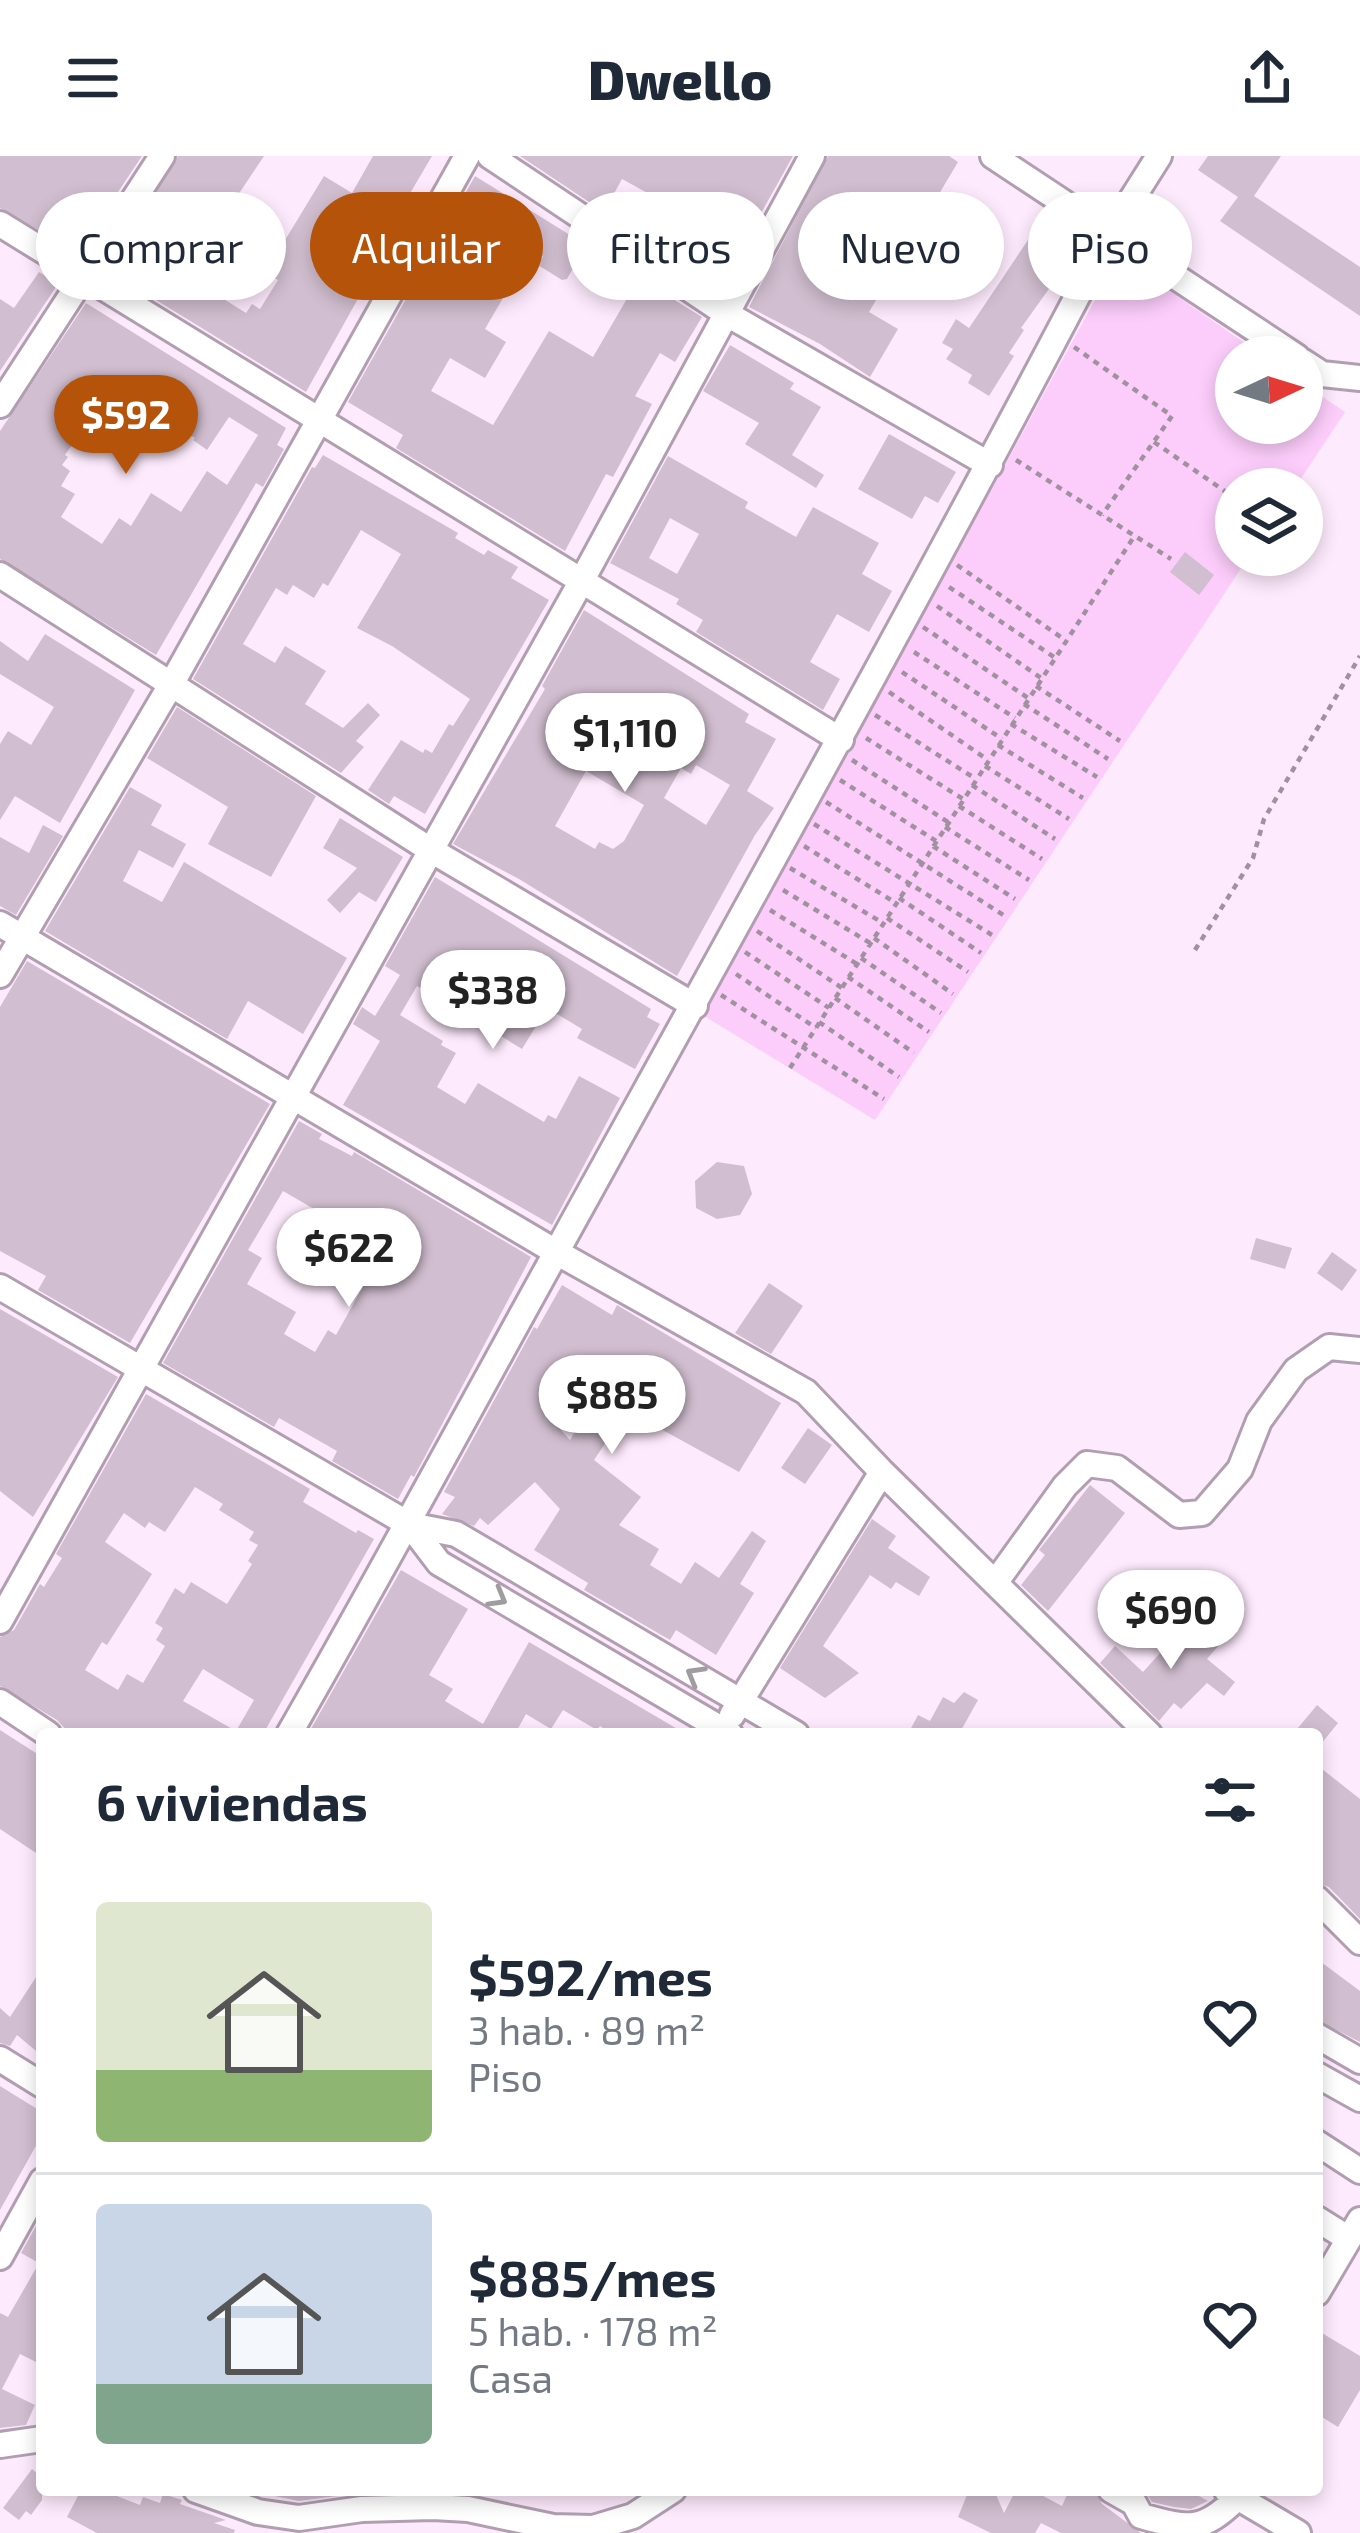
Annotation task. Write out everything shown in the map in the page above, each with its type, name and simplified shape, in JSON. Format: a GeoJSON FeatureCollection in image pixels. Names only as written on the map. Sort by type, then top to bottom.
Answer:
{"type":"FeatureCollection","features":[{"type":"Feature","properties":{"kind":"street"},"geometry":{"type":"LineString","coordinates":[[138,192],[162,156]]}},
{"type":"Feature","properties":{"kind":"street"},"geometry":{"type":"LineString","coordinates":[[0,975],[10,930],[172,683],[467,156]]}},
{"type":"Feature","properties":{"kind":"street"},"geometry":{"type":"LineString","coordinates":[[490,156],[727,314],[990,465]]}},
{"type":"Feature","properties":{"kind":"street"},"geometry":{"type":"LineString","coordinates":[[0,1621],[581,582],[812,156]]}},
{"type":"Feature","properties":{"kind":"street"},"geometry":{"type":"LineString","coordinates":[[993,156],[1049,192]]}},
{"type":"Feature","properties":{"kind":"street"},"geometry":{"type":"LineString","coordinates":[[1137,192],[1159,156]]}},
{"type":"Feature","properties":{"kind":"street"},"geometry":{"type":"LineString","coordinates":[[0,224],[36,246]]}},
{"type":"Feature","properties":{"kind":"street"},"geometry":{"type":"LineString","coordinates":[[1192,286],[1265,336]]}},
{"type":"Feature","properties":{"kind":"street"},"geometry":{"type":"LineString","coordinates":[[0,405],[66,300]]}},
{"type":"Feature","properties":{"kind":"street"},"geometry":{"type":"LineString","coordinates":[[123,300],[851,745]]}},
{"type":"Feature","properties":{"kind":"street"},"geometry":{"type":"LineString","coordinates":[[293,1728],[695,1006],[851,745],[1076,300]]}},
{"type":"Feature","properties":{"kind":"street"},"geometry":{"type":"LineString","coordinates":[[1323,374],[1360,378]]}},
{"type":"Feature","properties":{"kind":"street"},"geometry":{"type":"LineString","coordinates":[[0,575],[429,849],[695,1006]]}},
{"type":"Feature","properties":{"kind":"street"},"geometry":{"type":"LineString","coordinates":[[10,930],[556,1252],[806,1392],[1143,1728]]}},
{"type":"Feature","properties":{"kind":"street"},"geometry":{"type":"LineString","coordinates":[[0,1287],[410,1525],[456,1534],[786,1728]]}},
{"type":"Feature","properties":{"kind":"street"},"geometry":{"type":"LineString","coordinates":[[994,1583],[1064,1486],[1088,1464],[1117,1468],[1178,1514],[1202,1513],[1240,1469],[1259,1421],[1296,1370],[1329,1347],[1360,1350]]}},
{"type":"Feature","properties":{"kind":"street"},"geometry":{"type":"LineString","coordinates":[[726,1728],[882,1472]]}},
{"type":"Feature","properties":{"kind":"street"},"geometry":{"type":"LineString","coordinates":[[410,1525],[439,1563],[716,1728]]}},
{"type":"Feature","properties":{"kind":"street"},"geometry":{"type":"LineString","coordinates":[[0,1702],[39,1728]]}},
{"type":"Feature","properties":{"kind":"street"},"geometry":{"type":"LineString","coordinates":[[1323,1905],[1360,1942]]}},
{"type":"Feature","properties":{"kind":"street"},"geometry":{"type":"LineString","coordinates":[[1323,2039],[1360,2061]]}},
{"type":"Feature","properties":{"kind":"street"},"geometry":{"type":"LineString","coordinates":[[0,2059],[36,2081]]}},
{"type":"Feature","properties":{"kind":"street"},"geometry":{"type":"LineString","coordinates":[[1323,2077],[1360,2099]]}},
{"type":"Feature","properties":{"kind":"street"},"geometry":{"type":"LineString","coordinates":[[1323,2147],[1360,2171]]}},
{"type":"Feature","properties":{"kind":"street"},"geometry":{"type":"LineString","coordinates":[[0,2257],[36,2192]]}},
{"type":"Feature","properties":{"kind":"street"},"geometry":{"type":"LineString","coordinates":[[1323,2220],[1354,2229],[1323,2283]]}},
{"type":"Feature","properties":{"kind":"street"},"geometry":{"type":"LineString","coordinates":[[0,2445],[36,2441]]}},
{"type":"Feature","properties":{"kind":"street"},"geometry":{"type":"LineString","coordinates":[[213,2496],[297,2526],[362,2509],[433,2506],[553,2527],[593,2528],[633,2516],[661,2496]]}},
{"type":"Feature","properties":{"kind":"street"},"geometry":{"type":"LineString","coordinates":[[1122,2496],[1134,2503],[1136,2524],[1183,2527],[1214,2523],[1230,2496]]}},
{"type":"Feature","properties":{"kind":"street"},"geometry":{"type":"LineString","coordinates":[[1234,2496],[1298,2533]]}},
{"type":"Feature","properties":{"kind":"path"},"geometry":{"type":"LineString","coordinates":[[1073,346],[1172,416],[1102,514]]}},
{"type":"Feature","properties":{"kind":"path"},"geometry":{"type":"LineString","coordinates":[[1154,442],[1215,484]]}},
{"type":"Feature","properties":{"kind":"path"},"geometry":{"type":"LineString","coordinates":[[1016,460],[1172,559]]}},
{"type":"Feature","properties":{"kind":"path"},"geometry":{"type":"LineString","coordinates":[[790,1068],[1135,535]]}},
{"type":"Feature","properties":{"kind":"path"},"geometry":{"type":"LineString","coordinates":[[957,565],[1065,640]]}},
{"type":"Feature","properties":{"kind":"path"},"geometry":{"type":"LineString","coordinates":[[946,585],[1054,657]]}},
{"type":"Feature","properties":{"kind":"path"},"geometry":{"type":"LineString","coordinates":[[935,604],[1041,678]]}},
{"type":"Feature","properties":{"kind":"path"},"geometry":{"type":"LineString","coordinates":[[923,627],[1108,759]]}},
{"type":"Feature","properties":{"kind":"path"},"geometry":{"type":"LineString","coordinates":[[910,650],[1096,777]]}},
{"type":"Feature","properties":{"kind":"path"},"geometry":{"type":"LineString","coordinates":[[1195,950],[1253,858],[1264,819],[1360,656]]}},
{"type":"Feature","properties":{"kind":"path"},"geometry":{"type":"LineString","coordinates":[[899,670],[1082,798]]}},
{"type":"Feature","properties":{"kind":"path"},"geometry":{"type":"LineString","coordinates":[[1036,686],[1120,741]]}},
{"type":"Feature","properties":{"kind":"path"},"geometry":{"type":"LineString","coordinates":[[888,691],[1069,819]]}},
{"type":"Feature","properties":{"kind":"path"},"geometry":{"type":"LineString","coordinates":[[874,715],[1055,839]]}},
{"type":"Feature","properties":{"kind":"path"},"geometry":{"type":"LineString","coordinates":[[851,745],[961,802],[1042,859]]}},
{"type":"Feature","properties":{"kind":"path"},"geometry":{"type":"LineString","coordinates":[[851,745],[947,824],[1028,880]]}},
{"type":"Feature","properties":{"kind":"path"},"geometry":{"type":"LineString","coordinates":[[839,780],[1016,899]]}},
{"type":"Feature","properties":{"kind":"path"},"geometry":{"type":"LineString","coordinates":[[826,802],[1005,916]]}},
{"type":"Feature","properties":{"kind":"path"},"geometry":{"type":"LineString","coordinates":[[814,824],[992,935]]}},
{"type":"Feature","properties":{"kind":"path"},"geometry":{"type":"LineString","coordinates":[[802,846],[981,952]]}},
{"type":"Feature","properties":{"kind":"path"},"geometry":{"type":"LineString","coordinates":[[790,868],[968,972]]}},
{"type":"Feature","properties":{"kind":"path"},"geometry":{"type":"LineString","coordinates":[[780,888],[953,994]]}},
{"type":"Feature","properties":{"kind":"path"},"geometry":{"type":"LineString","coordinates":[[768,909],[941,1013]]}},
{"type":"Feature","properties":{"kind":"path"},"geometry":{"type":"LineString","coordinates":[[756,930],[842,988]]}},
{"type":"Feature","properties":{"kind":"path"},"geometry":{"type":"LineString","coordinates":[[745,952],[829,1008]]}},
{"type":"Feature","properties":{"kind":"path"},"geometry":{"type":"LineString","coordinates":[[733,972],[898,1077]]}},
{"type":"Feature","properties":{"kind":"path"},"geometry":{"type":"LineString","coordinates":[[848,977],[928,1032]]}},
{"type":"Feature","properties":{"kind":"path"},"geometry":{"type":"LineString","coordinates":[[721,995],[884,1099]]}},
{"type":"Feature","properties":{"kind":"path"},"geometry":{"type":"LineString","coordinates":[[835,998],[914,1053]]}},
{"type":"Feature","properties":{"kind":"shaded area"},"geometry":{"type":"Polygon","coordinates":[[[1095,300],[1183,300],[1235,336],[1215,336],[1215,444],[1323,444],[1323,397],[1345,412],[1308,468],[1215,468],[1215,576],[1236,576],[875,1120],[704,1016],[1095,300]]]}},
{"type":"Feature","properties":{"kind":"building"},"geometry":{"type":"Polygon","coordinates":[[[0,156],[142,156],[118,192],[36,192],[36,228],[0,208],[0,156]]]}},
{"type":"Feature","properties":{"kind":"building"},"geometry":{"type":"Polygon","coordinates":[[[178,156],[264,156],[240,192],[156,192],[178,156]]]}},
{"type":"Feature","properties":{"kind":"building"},"geometry":{"type":"Polygon","coordinates":[[[373,156],[432,156],[411,192],[353,192],[373,156]]]}},
{"type":"Feature","properties":{"kind":"building"},"geometry":{"type":"Polygon","coordinates":[[[520,156],[793,156],[773,192],[646,192],[622,179],[615,192],[574,192],[520,156]]]}},
{"type":"Feature","properties":{"kind":"building"},"geometry":{"type":"Polygon","coordinates":[[[828,156],[949,156],[958,162],[940,192],[809,192],[828,156]]]}},
{"type":"Feature","properties":{"kind":"building"},"geometry":{"type":"Polygon","coordinates":[[[1208,156],[1281,156],[1254,196],[1360,267],[1360,316],[1220,221],[1238,197],[1198,170],[1208,156]]]}},
{"type":"Feature","properties":{"kind":"building"},"geometry":{"type":"Polygon","coordinates":[[[324,176],[350,192],[314,192],[324,176]]]}},
{"type":"Feature","properties":{"kind":"building"},"geometry":{"type":"Polygon","coordinates":[[[475,176],[501,192],[466,192],[475,176]]]}},
{"type":"Feature","properties":{"kind":"building"},"geometry":{"type":"Polygon","coordinates":[[[310,199],[310,300],[357,300],[306,392],[156,300],[225,300],[246,313],[252,304],[260,309],[266,300],[286,300],[286,238],[310,199]]]}},
{"type":"Feature","properties":{"kind":"building"},"geometry":{"type":"Polygon","coordinates":[[[798,213],[798,300],[876,300],[869,312],[898,329],[870,377],[749,307],[753,300],[774,300],[774,259],[798,213]]]}},
{"type":"Feature","properties":{"kind":"building"},"geometry":{"type":"Polygon","coordinates":[[[543,218],[567,233],[567,279],[543,268],[543,218]]]}},
{"type":"Feature","properties":{"kind":"building"},"geometry":{"type":"Polygon","coordinates":[[[1028,240],[1028,300],[1041,300],[1021,328],[1009,353],[1014,356],[989,396],[968,383],[972,375],[946,359],[953,349],[942,343],[956,319],[969,328],[988,300],[1004,300],[1004,276],[1028,240]]]}},
{"type":"Feature","properties":{"kind":"building"},"geometry":{"type":"Polygon","coordinates":[[[36,276],[36,300],[47,300],[0,371],[0,299],[14,308],[36,276]]]}},
{"type":"Feature","properties":{"kind":"building"},"geometry":{"type":"Polygon","coordinates":[[[405,300],[502,300],[485,329],[506,342],[485,378],[450,358],[431,391],[493,425],[549,331],[593,357],[626,300],[675,300],[702,317],[675,362],[660,353],[635,396],[652,404],[613,477],[606,474],[565,551],[396,448],[403,435],[348,402],[405,300]]]}},
{"type":"Feature","properties":{"kind":"building"},"geometry":{"type":"Polygon","coordinates":[[[86,303],[286,428],[277,445],[284,449],[263,487],[256,483],[156,655],[0,559],[0,431],[86,303]],[[113,384],[65,455],[62,465],[70,471],[61,486],[75,494],[61,517],[102,544],[119,518],[131,526],[151,493],[181,512],[207,471],[227,485],[258,435],[229,417],[207,450],[145,409],[147,405],[113,384]]]}},
{"type":"Feature","properties":{"kind":"building"},"geometry":{"type":"Polygon","coordinates":[[[730,345],[794,383],[790,389],[821,407],[792,455],[824,475],[816,488],[745,444],[759,423],[703,391],[730,345]]]}},
{"type":"Feature","properties":{"kind":"building"},"geometry":{"type":"Polygon","coordinates":[[[889,434],[956,472],[938,503],[925,496],[912,519],[858,489],[889,434]]]}},
{"type":"Feature","properties":{"kind":"building"},"geometry":{"type":"Polygon","coordinates":[[[323,455],[458,533],[455,538],[484,555],[488,550],[518,567],[511,578],[549,600],[425,814],[394,796],[389,804],[368,790],[401,740],[432,753],[470,699],[357,628],[401,554],[361,530],[328,586],[323,583],[314,598],[293,585],[287,595],[276,588],[243,644],[275,663],[285,646],[326,671],[305,704],[343,728],[368,703],[380,715],[356,741],[364,747],[341,773],[193,679],[323,455]]]}},
{"type":"Feature","properties":{"kind":"building"},"geometry":{"type":"Polygon","coordinates":[[[668,456],[748,502],[745,508],[796,537],[813,507],[879,543],[862,574],[892,591],[869,632],[837,614],[810,662],[840,679],[823,710],[696,632],[703,620],[676,604],[679,599],[610,563],[668,456]],[[670,518],[649,558],[677,574],[699,534],[670,518]]]}},
{"type":"Feature","properties":{"kind":"building"},"geometry":{"type":"Polygon","coordinates":[[[1185,552],[1214,575],[1199,595],[1170,572],[1185,552]]]}},
{"type":"Feature","properties":{"kind":"building"},"geometry":{"type":"Polygon","coordinates":[[[584,610],[749,714],[745,722],[776,739],[747,791],[774,808],[677,976],[453,844],[545,689],[542,686],[584,610]],[[696,765],[691,774],[681,768],[664,798],[706,825],[730,785],[696,765]],[[586,771],[555,826],[595,849],[599,842],[613,849],[624,841],[644,805],[586,771]]]}},
{"type":"Feature","properties":{"kind":"building"},"geometry":{"type":"Polygon","coordinates":[[[45,634],[135,690],[60,823],[15,796],[0,820],[0,744],[8,731],[31,745],[54,707],[0,674],[0,641],[28,661],[45,634]]]}},
{"type":"Feature","properties":{"kind":"building"},"geometry":{"type":"Polygon","coordinates":[[[177,707],[316,796],[271,877],[208,844],[228,807],[147,758],[177,707]]]}},
{"type":"Feature","properties":{"kind":"building"},"geometry":{"type":"Polygon","coordinates":[[[130,787],[162,805],[151,825],[186,844],[173,868],[139,850],[123,881],[162,902],[184,862],[347,958],[303,1034],[248,1001],[227,1039],[45,931],[130,787]]]}},
{"type":"Feature","properties":{"kind":"building"},"geometry":{"type":"Polygon","coordinates":[[[340,818],[403,857],[376,902],[359,892],[340,913],[327,900],[357,868],[323,848],[340,818]]]}},
{"type":"Feature","properties":{"kind":"building"},"geometry":{"type":"Polygon","coordinates":[[[43,825],[63,836],[16,915],[0,906],[0,837],[29,853],[43,825]]]}},
{"type":"Feature","properties":{"kind":"building"},"geometry":{"type":"Polygon","coordinates":[[[435,877],[651,1009],[647,1017],[660,1024],[635,1069],[577,1038],[582,1029],[547,1008],[522,1049],[483,1025],[493,1009],[448,981],[438,998],[417,986],[400,1015],[456,1053],[437,1087],[465,1104],[478,1083],[544,1122],[548,1115],[556,1119],[579,1076],[620,1098],[552,1225],[343,1105],[380,1041],[353,1024],[362,1007],[375,1016],[400,975],[385,966],[435,877]]]}},
{"type":"Feature","properties":{"kind":"building"},"geometry":{"type":"Polygon","coordinates":[[[27,961],[270,1104],[130,1343],[38,1290],[46,1276],[0,1251],[0,1007],[27,961]]]}},
{"type":"Feature","properties":{"kind":"building"},"geometry":{"type":"Polygon","coordinates":[[[299,1121],[322,1134],[319,1139],[352,1156],[354,1152],[531,1257],[398,1499],[332,1461],[337,1451],[279,1418],[274,1427],[163,1363],[299,1121]],[[283,1191],[248,1250],[262,1258],[247,1284],[296,1312],[284,1334],[315,1352],[328,1330],[336,1335],[369,1276],[339,1260],[343,1253],[309,1235],[321,1213],[283,1191]]]}},
{"type":"Feature","properties":{"kind":"building"},"geometry":{"type":"Polygon","coordinates":[[[717,1162],[744,1166],[752,1194],[740,1215],[717,1219],[696,1208],[695,1181],[717,1162]]]}},
{"type":"Feature","properties":{"kind":"building"},"geometry":{"type":"Polygon","coordinates":[[[1256,1238],[1292,1248],[1285,1269],[1250,1259],[1256,1238]]]}},
{"type":"Feature","properties":{"kind":"building"},"geometry":{"type":"Polygon","coordinates":[[[1332,1252],[1357,1270],[1342,1291],[1317,1273],[1332,1252]]]}},
{"type":"Feature","properties":{"kind":"building"},"geometry":{"type":"Polygon","coordinates":[[[769,1283],[803,1306],[771,1354],[735,1333],[769,1283]]]}},
{"type":"Feature","properties":{"kind":"building"},"geometry":{"type":"Polygon","coordinates":[[[562,1285],[612,1315],[617,1305],[781,1403],[739,1472],[639,1417],[635,1425],[622,1418],[594,1460],[641,1497],[619,1525],[659,1549],[650,1565],[681,1584],[695,1562],[719,1578],[752,1531],[766,1541],[740,1584],[754,1593],[716,1655],[676,1630],[670,1640],[584,1590],[588,1583],[534,1550],[560,1509],[535,1482],[488,1525],[480,1518],[474,1526],[442,1514],[455,1497],[444,1492],[534,1327],[537,1329],[562,1285]],[[556,1378],[540,1407],[570,1440],[593,1400],[556,1378]]]}},
{"type":"Feature","properties":{"kind":"building"},"geometry":{"type":"Polygon","coordinates":[[[0,1309],[118,1377],[33,1517],[0,1491],[0,1309]]]}},
{"type":"Feature","properties":{"kind":"building"},"geometry":{"type":"Polygon","coordinates":[[[146,1394],[310,1489],[303,1502],[374,1539],[266,1728],[238,1728],[254,1700],[203,1669],[183,1701],[231,1728],[64,1728],[0,1686],[0,1637],[14,1630],[40,1584],[44,1587],[62,1558],[56,1554],[146,1394]],[[195,1487],[165,1532],[149,1522],[145,1528],[124,1513],[105,1542],[152,1574],[107,1645],[102,1642],[85,1670],[118,1690],[127,1674],[143,1683],[165,1646],[156,1640],[163,1628],[155,1623],[175,1588],[184,1594],[191,1582],[227,1604],[258,1545],[249,1540],[254,1532],[219,1510],[223,1504],[195,1487]]]}},
{"type":"Feature","properties":{"kind":"building"},"geometry":{"type":"Polygon","coordinates":[[[808,1428],[832,1445],[805,1484],[781,1468],[808,1428]]]}},
{"type":"Feature","properties":{"kind":"building"},"geometry":{"type":"Polygon","coordinates":[[[1090,1485],[1125,1513],[1048,1611],[1021,1585],[1045,1555],[1039,1550],[1090,1485]]]}},
{"type":"Feature","properties":{"kind":"building"},"geometry":{"type":"Polygon","coordinates":[[[872,1519],[896,1536],[888,1548],[930,1577],[919,1596],[896,1582],[891,1589],[870,1575],[823,1646],[859,1673],[825,1698],[780,1668],[872,1519]]]}},
{"type":"Feature","properties":{"kind":"building"},"geometry":{"type":"Polygon","coordinates":[[[401,1570],[468,1609],[429,1675],[453,1689],[445,1701],[483,1724],[529,1642],[676,1728],[594,1728],[563,1710],[552,1728],[526,1714],[518,1728],[311,1728],[401,1570]]]}},
{"type":"Feature","properties":{"kind":"building"},"geometry":{"type":"Polygon","coordinates":[[[1196,1621],[1220,1644],[1207,1659],[1235,1682],[1224,1696],[1207,1683],[1181,1709],[1174,1703],[1159,1721],[1100,1663],[1115,1646],[1143,1672],[1179,1632],[1183,1635],[1196,1621]]]}},
{"type":"Feature","properties":{"kind":"building"},"geometry":{"type":"Polygon","coordinates":[[[964,1692],[978,1700],[962,1728],[911,1728],[918,1715],[930,1721],[943,1697],[954,1703],[964,1692]]]}},
{"type":"Feature","properties":{"kind":"building"},"geometry":{"type":"Polygon","coordinates":[[[1317,1705],[1338,1723],[1323,1742],[1323,1728],[1298,1728],[1317,1705]]]}},
{"type":"Feature","properties":{"kind":"building"},"geometry":{"type":"Polygon","coordinates":[[[0,1730],[36,1753],[36,1853],[0,1829],[0,1730]]]}},
{"type":"Feature","properties":{"kind":"building"},"geometry":{"type":"Polygon","coordinates":[[[1323,1770],[1360,1799],[1360,1919],[1323,1885],[1323,1770]]]}},
{"type":"Feature","properties":{"kind":"building"},"geometry":{"type":"Polygon","coordinates":[[[1323,1963],[1360,1991],[1360,2042],[1323,2023],[1323,1963]]]}},
{"type":"Feature","properties":{"kind":"building"},"geometry":{"type":"Polygon","coordinates":[[[36,1977],[36,2051],[17,2035],[10,2046],[0,2043],[0,2008],[10,2017],[36,1977]]]}},
{"type":"Feature","properties":{"kind":"building"},"geometry":{"type":"Polygon","coordinates":[[[0,2086],[36,2108],[36,2146],[0,2210],[0,2086]]]}},
{"type":"Feature","properties":{"kind":"building"},"geometry":{"type":"Polygon","coordinates":[[[36,2226],[36,2261],[21,2253],[36,2226]]]}},
{"type":"Feature","properties":{"kind":"building"},"geometry":{"type":"Polygon","coordinates":[[[36,2268],[36,2362],[20,2354],[2,2389],[35,2405],[26,2425],[0,2428],[0,2313],[8,2317],[36,2268]]]}},
{"type":"Feature","properties":{"kind":"building"},"geometry":{"type":"Polygon","coordinates":[[[1323,2334],[1360,2356],[1360,2390],[1338,2427],[1323,2418],[1323,2334]]]}},
{"type":"Feature","properties":{"kind":"building"},"geometry":{"type":"Polygon","coordinates":[[[32,2469],[36,2472],[36,2496],[42,2500],[31,2515],[26,2511],[19,2520],[3,2508],[32,2469]]]}},
{"type":"Feature","properties":{"kind":"building"},"geometry":{"type":"Polygon","coordinates":[[[78,2496],[117,2496],[140,2505],[143,2497],[160,2503],[162,2496],[169,2496],[226,2520],[214,2523],[235,2530],[97,2533],[67,2517],[78,2496]]]}},
{"type":"Feature","properties":{"kind":"building"},"geometry":{"type":"Polygon","coordinates":[[[274,2496],[336,2496],[299,2501],[274,2496]]]}},
{"type":"Feature","properties":{"kind":"building"},"geometry":{"type":"Polygon","coordinates":[[[967,2496],[997,2496],[1004,2513],[1013,2496],[1043,2496],[1062,2506],[1066,2496],[1098,2496],[1141,2533],[1061,2533],[1041,2523],[1035,2533],[991,2533],[958,2517],[967,2496]]]}},
{"type":"Feature","properties":{"kind":"building"},"geometry":{"type":"Polygon","coordinates":[[[1148,2496],[1199,2496],[1208,2501],[1191,2509],[1152,2502],[1148,2496]]]}}]}
